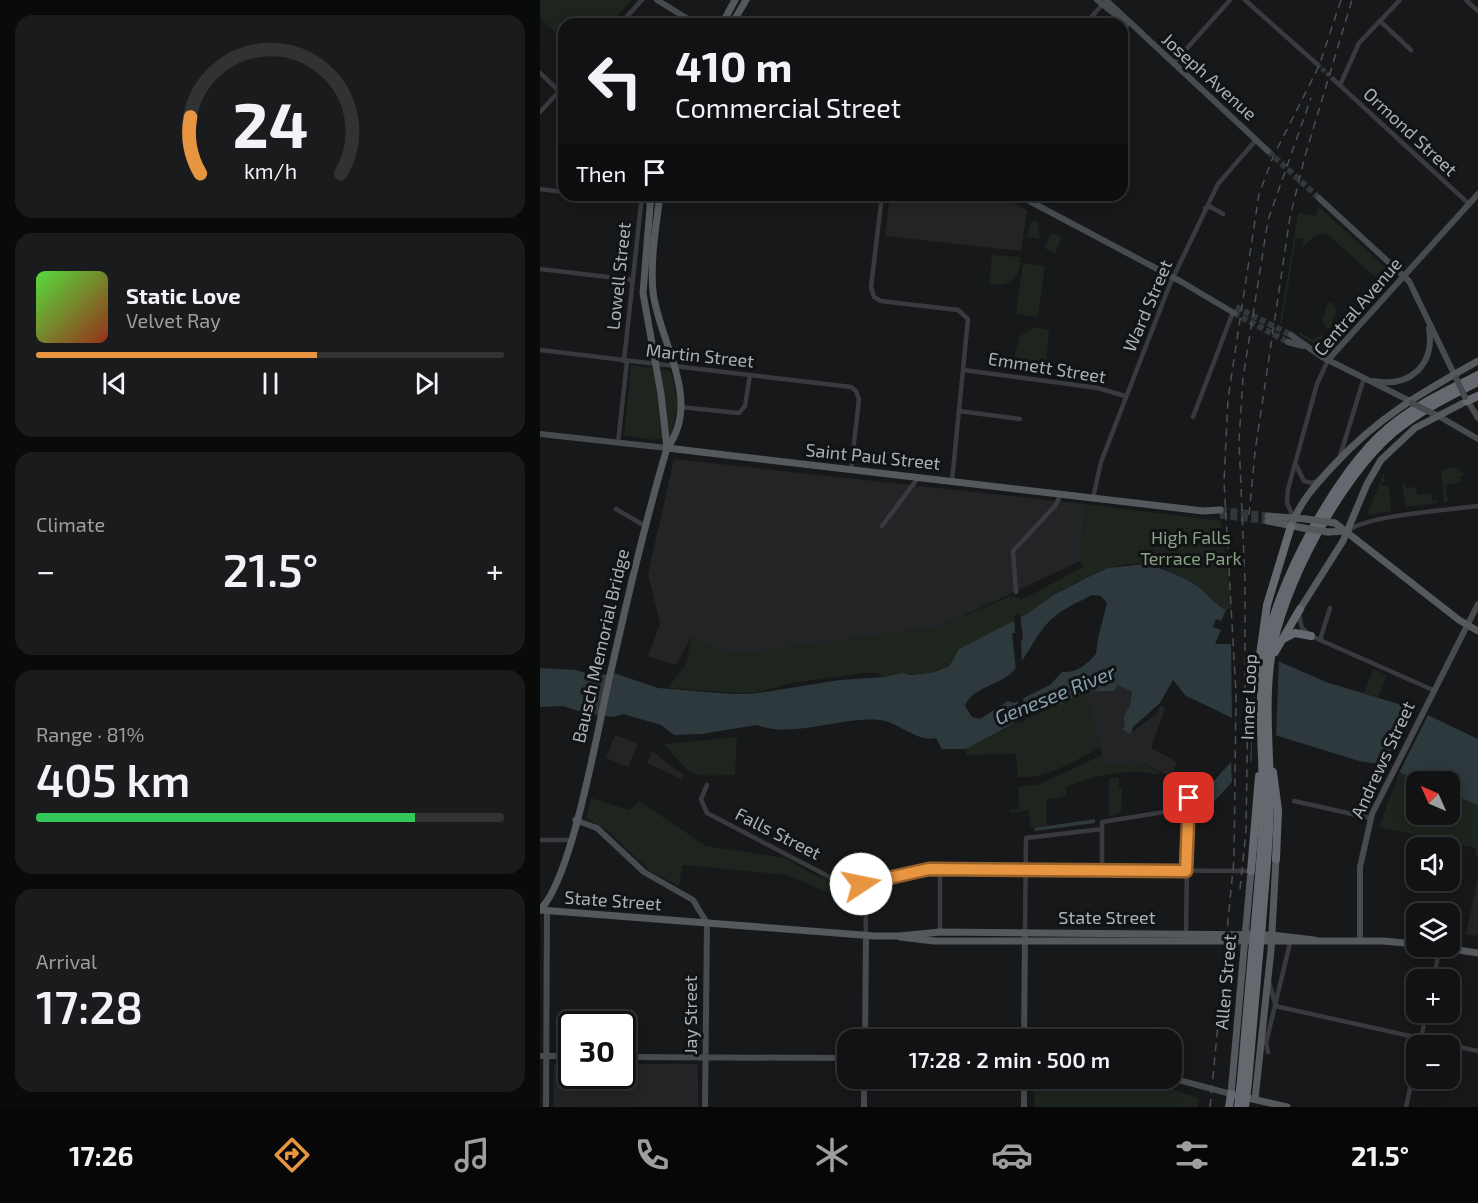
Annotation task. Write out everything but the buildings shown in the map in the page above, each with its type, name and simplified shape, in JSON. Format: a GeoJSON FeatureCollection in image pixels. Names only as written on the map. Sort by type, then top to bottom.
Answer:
{"type":"FeatureCollection","features":[{"type":"Feature","properties":{"kind":"highway","name":"Inner Loop"},"geometry":{"type":"LineString","coordinates":[[1245,1107],[1263,818],[1261,697],[1272,620],[1291,574],[1327,504],[1354,463],[1374,441],[1404,416],[1478,375]]}},
{"type":"Feature","properties":{"kind":"highway","name":"Inner Loop"},"geometry":{"type":"LineString","coordinates":[[1258,924],[1270,821],[1267,654],[1294,585],[1325,522],[1354,474],[1380,445],[1402,426],[1436,404],[1478,382]]}},
{"type":"Feature","properties":{"kind":"highway"},"geometry":{"type":"LineString","coordinates":[[1466,399],[1478,396]]}},
{"type":"Feature","properties":{"kind":"highway"},"geometry":{"type":"LineString","coordinates":[[1267,654],[1268,600],[1292,522]]}},
{"type":"Feature","properties":{"kind":"highway"},"geometry":{"type":"LineString","coordinates":[[1278,645],[1300,609]]}},
{"type":"Feature","properties":{"kind":"highway"},"geometry":{"type":"LineString","coordinates":[[1267,654],[1292,633],[1311,636]]}},
{"type":"Feature","properties":{"kind":"highway"},"geometry":{"type":"LineString","coordinates":[[1268,747],[1277,796],[1276,859]]}},
{"type":"Feature","properties":{"kind":"highway"},"geometry":{"type":"LineString","coordinates":[[1251,872],[1262,754]]}},
{"type":"Feature","properties":{"kind":"highway","name":"Inner Loop"},"geometry":{"type":"LineString","coordinates":[[1238,1107],[1245,1081]]}},
{"type":"Feature","properties":{"kind":"highway"},"geometry":{"type":"LineString","coordinates":[[1229,1107],[1231,1094]]}},
{"type":"Feature","properties":{"kind":"main road"},"geometry":{"type":"LineString","coordinates":[[725,18],[735,0]]}},
{"type":"Feature","properties":{"kind":"main road"},"geometry":{"type":"LineString","coordinates":[[736,18],[746,0]]}},
{"type":"Feature","properties":{"kind":"main road"},"geometry":{"type":"LineString","coordinates":[[650,201],[642,284],[667,448]]}},
{"type":"Feature","properties":{"kind":"main road"},"geometry":{"type":"LineString","coordinates":[[660,201],[653,262],[653,291],[659,320],[675,367],[680,407]]}},
{"type":"Feature","properties":{"kind":"main road"},"geometry":{"type":"LineString","coordinates":[[1292,522],[1321,478],[1374,426],[1478,361]]}},
{"type":"Feature","properties":{"kind":"main road"},"geometry":{"type":"LineString","coordinates":[[1300,609],[1348,531],[1367,484],[1382,460],[1408,433],[1434,414],[1466,399]]}},
{"type":"Feature","properties":{"kind":"main road","name":"Bausch Memorial Bridge"},"geometry":{"type":"LineString","coordinates":[[542,910],[555,890],[570,840],[641,538],[667,448],[676,430],[680,407]]}},
{"type":"Feature","properties":{"kind":"main road","name":"Saint Paul Street"},"geometry":{"type":"LineString","coordinates":[[667,448],[1220,513]]}},
{"type":"Feature","properties":{"kind":"main road"},"geometry":{"type":"LineString","coordinates":[[1268,519],[1292,522],[1306,519],[1335,523],[1467,625],[1478,631]]}},
{"type":"Feature","properties":{"kind":"main road"},"geometry":{"type":"LineString","coordinates":[[1292,522],[1303,528],[1329,532],[1348,531]]}},
{"type":"Feature","properties":{"kind":"main road"},"geometry":{"type":"LineString","coordinates":[[1255,1099],[1272,939],[1276,859]]}},
{"type":"Feature","properties":{"kind":"main road","name":"Allen Street"},"geometry":{"type":"LineString","coordinates":[[1231,1094],[1251,872]]}},
{"type":"Feature","properties":{"kind":"main road","name":"State Street"},"geometry":{"type":"LineString","coordinates":[[542,910],[866,935],[899,936],[939,932],[1186,933],[1245,938],[1406,943]]}},
{"type":"Feature","properties":{"kind":"main road","name":"State Street"},"geometry":{"type":"LineString","coordinates":[[899,936],[928,941],[1025,942],[1186,942],[1245,938]]}},
{"type":"Feature","properties":{"kind":"main road","name":"State Street"},"geometry":{"type":"LineString","coordinates":[[1272,939],[1290,943],[1314,940]]}},
{"type":"Feature","properties":{"kind":"main road"},"geometry":{"type":"LineString","coordinates":[[1460,950],[1478,953]]}},
{"type":"Feature","properties":{"kind":"main road"},"geometry":{"type":"LineString","coordinates":[[1231,1094],[1287,1107]]}},
{"type":"Feature","properties":{"kind":"street"},"geometry":{"type":"LineString","coordinates":[[626,18],[642,0]]}},
{"type":"Feature","properties":{"kind":"street"},"geometry":{"type":"LineString","coordinates":[[1173,64],[1230,0]]}},
{"type":"Feature","properties":{"kind":"street"},"geometry":{"type":"LineString","coordinates":[[1245,0],[1317,64]]}},
{"type":"Feature","properties":{"kind":"street"},"geometry":{"type":"LineString","coordinates":[[1340,85],[1359,43],[1400,0]]}},
{"type":"Feature","properties":{"kind":"street"},"geometry":{"type":"LineString","coordinates":[[1466,0],[1478,11]]}},
{"type":"Feature","properties":{"kind":"street"},"geometry":{"type":"LineString","coordinates":[[659,1],[686,18]]}},
{"type":"Feature","properties":{"kind":"street"},"geometry":{"type":"LineString","coordinates":[[1090,18],[1103,1]]}},
{"type":"Feature","properties":{"kind":"street","name":"Joseph Avenue"},"geometry":{"type":"LineString","coordinates":[[1103,1],[1121,18]]}},
{"type":"Feature","properties":{"kind":"street"},"geometry":{"type":"LineString","coordinates":[[1380,21],[1411,50]]}},
{"type":"Feature","properties":{"kind":"street","name":"Joseph Avenue"},"geometry":{"type":"LineString","coordinates":[[1128,24],[1268,151]]}},
{"type":"Feature","properties":{"kind":"street"},"geometry":{"type":"LineString","coordinates":[[540,73],[558,90]]}},
{"type":"Feature","properties":{"kind":"street","name":"Ormond Street"},"geometry":{"type":"LineString","coordinates":[[1333,79],[1469,204]]}},
{"type":"Feature","properties":{"kind":"street"},"geometry":{"type":"LineString","coordinates":[[540,112],[558,92]]}},
{"type":"Feature","properties":{"kind":"street","name":"Ward Street"},"geometry":{"type":"LineString","coordinates":[[1093,498],[1099,467],[1173,277],[1205,208],[1224,176],[1256,140]]}},
{"type":"Feature","properties":{"kind":"street"},"geometry":{"type":"LineString","coordinates":[[540,189],[558,191]]}},
{"type":"Feature","properties":{"kind":"street","name":"Central Avenue"},"geometry":{"type":"LineString","coordinates":[[1292,522],[1287,495],[1317,384],[1328,360],[1478,194]]}},
{"type":"Feature","properties":{"kind":"street"},"geometry":{"type":"LineString","coordinates":[[1319,198],[1411,284],[1466,399],[1478,418]]}},
{"type":"Feature","properties":{"kind":"street","name":"Lowell Street"},"geometry":{"type":"LineString","coordinates":[[618,443],[642,201]]}},
{"type":"Feature","properties":{"kind":"street"},"geometry":{"type":"LineString","coordinates":[[881,201],[872,295],[881,301],[963,312],[968,321],[952,481]]}},
{"type":"Feature","properties":{"kind":"street"},"geometry":{"type":"LineString","coordinates":[[1029,201],[1233,310],[1194,417]]}},
{"type":"Feature","properties":{"kind":"street"},"geometry":{"type":"LineString","coordinates":[[1205,208],[1211,207],[1223,214]]}},
{"type":"Feature","properties":{"kind":"street"},"geometry":{"type":"LineString","coordinates":[[540,269],[633,280]]}},
{"type":"Feature","properties":{"kind":"street"},"geometry":{"type":"LineString","coordinates":[[1364,378],[1394,382],[1407,379],[1419,371],[1427,360],[1430,346],[1426,316]]}},
{"type":"Feature","properties":{"kind":"street"},"geometry":{"type":"LineString","coordinates":[[1290,339],[1478,439]]}},
{"type":"Feature","properties":{"kind":"street","name":"Martin Street"},"geometry":{"type":"LineString","coordinates":[[540,351],[848,386],[856,391],[859,399],[851,470]]}},
{"type":"Feature","properties":{"kind":"street","name":"Emmett Street"},"geometry":{"type":"LineString","coordinates":[[963,369],[1098,388],[1125,396]]}},
{"type":"Feature","properties":{"kind":"street"},"geometry":{"type":"LineString","coordinates":[[680,407],[739,413],[745,406],[750,375]]}},
{"type":"Feature","properties":{"kind":"street"},"geometry":{"type":"LineString","coordinates":[[1340,458],[1364,378]]}},
{"type":"Feature","properties":{"kind":"street"},"geometry":{"type":"LineString","coordinates":[[959,411],[1020,419]]}},
{"type":"Feature","properties":{"kind":"street","name":"Saint Paul Street"},"geometry":{"type":"LineString","coordinates":[[540,434],[667,448]]}},
{"type":"Feature","properties":{"kind":"street"},"geometry":{"type":"LineString","coordinates":[[1296,459],[1302,480],[1312,483],[1321,478]]}},
{"type":"Feature","properties":{"kind":"street"},"geometry":{"type":"LineString","coordinates":[[882,526],[918,478]]}},
{"type":"Feature","properties":{"kind":"street"},"geometry":{"type":"LineString","coordinates":[[1016,592],[1013,551],[1055,506],[1060,494]]}},
{"type":"Feature","properties":{"kind":"street"},"geometry":{"type":"LineString","coordinates":[[1348,531],[1362,524],[1478,506]]}},
{"type":"Feature","properties":{"kind":"street"},"geometry":{"type":"LineString","coordinates":[[616,509],[645,526]]}},
{"type":"Feature","properties":{"kind":"street","name":"Andrews Street"},"geometry":{"type":"LineString","coordinates":[[1360,941],[1360,867],[1370,818],[1391,772],[1478,604]]}},
{"type":"Feature","properties":{"kind":"street"},"geometry":{"type":"LineString","coordinates":[[1320,640],[1330,608]]}},
{"type":"Feature","properties":{"kind":"street"},"geometry":{"type":"LineString","coordinates":[[1300,609],[1301,625],[1311,636],[1433,690]]}},
{"type":"Feature","properties":{"kind":"street","name":"Falls Street"},"geometry":{"type":"LineString","coordinates":[[707,785],[702,793],[702,803],[710,814],[789,853],[843,884],[865,884]]}},
{"type":"Feature","properties":{"kind":"street"},"geometry":{"type":"LineString","coordinates":[[1186,942],[1188,791]]}},
{"type":"Feature","properties":{"kind":"street"},"geometry":{"type":"LineString","coordinates":[[1294,801],[1370,818]]}},
{"type":"Feature","properties":{"kind":"street"},"geometry":{"type":"LineString","coordinates":[[1102,870],[1102,822],[1189,808]]}},
{"type":"Feature","properties":{"kind":"street"},"geometry":{"type":"LineString","coordinates":[[575,820],[597,828],[644,872],[690,897],[706,923]]}},
{"type":"Feature","properties":{"kind":"street"},"geometry":{"type":"LineString","coordinates":[[1024,1029],[1026,838],[1102,829]]}},
{"type":"Feature","properties":{"kind":"street"},"geometry":{"type":"LineString","coordinates":[[540,840],[570,840]]}},
{"type":"Feature","properties":{"kind":"street"},"geometry":{"type":"LineString","coordinates":[[865,1029],[865,884],[923,870],[940,869],[1251,872]]}},
{"type":"Feature","properties":{"kind":"street"},"geometry":{"type":"LineString","coordinates":[[939,932],[940,869]]}},
{"type":"Feature","properties":{"kind":"street"},"geometry":{"type":"LineString","coordinates":[[542,910],[542,1056],[546,1107]]}},
{"type":"Feature","properties":{"kind":"street","name":"Jay Street"},"geometry":{"type":"LineString","coordinates":[[705,1107],[706,923]]}},
{"type":"Feature","properties":{"kind":"street"},"geometry":{"type":"LineString","coordinates":[[1268,1052],[1266,1043],[1290,943]]}},
{"type":"Feature","properties":{"kind":"street"},"geometry":{"type":"LineString","coordinates":[[1268,974],[1275,1006]]}},
{"type":"Feature","properties":{"kind":"street"},"geometry":{"type":"LineString","coordinates":[[1275,1006],[1407,1035]]}},
{"type":"Feature","properties":{"kind":"street"},"geometry":{"type":"LineString","coordinates":[[1460,1047],[1478,1051]]}},
{"type":"Feature","properties":{"kind":"street"},"geometry":{"type":"LineString","coordinates":[[542,1056],[558,1056]]}},
{"type":"Feature","properties":{"kind":"street"},"geometry":{"type":"LineString","coordinates":[[636,1057],[837,1058]]}},
{"type":"Feature","properties":{"kind":"street"},"geometry":{"type":"LineString","coordinates":[[1182,1081],[1231,1094]]}},
{"type":"Feature","properties":{"kind":"street"},"geometry":{"type":"LineString","coordinates":[[864,1089],[864,1107]]}},
{"type":"Feature","properties":{"kind":"street"},"geometry":{"type":"LineString","coordinates":[[1024,1089],[1024,1107]]}},
{"type":"Feature","properties":{"kind":"street"},"geometry":{"type":"LineString","coordinates":[[1406,1107],[1410,1089]]}},
{"type":"Feature","properties":{"kind":"shaded area"},"geometry":{"type":"Polygon","coordinates":[[[889,201],[1010,201],[1027,210],[1021,251],[885,236],[889,201]]]}},
{"type":"Feature","properties":{"kind":"shaded area"},"geometry":{"type":"Polygon","coordinates":[[[674,459],[1085,504],[1080,561],[940,627],[749,653],[718,651],[691,638],[676,665],[648,656],[660,624],[648,574],[674,459]]]}},
{"type":"Feature","properties":{"kind":"shaded area"},"geometry":{"type":"Polygon","coordinates":[[[1116,685],[1132,692],[1130,705],[1123,718],[1125,723],[1123,730],[1133,732],[1158,712],[1160,706],[1165,708],[1151,748],[1177,762],[1174,771],[1182,797],[1177,799],[1169,776],[1142,763],[1105,765],[1085,691],[1113,691],[1116,685]]]}},
{"type":"Feature","properties":{"kind":"shaded area"},"geometry":{"type":"Polygon","coordinates":[[[615,735],[638,744],[628,767],[606,758],[615,735]]]}},
{"type":"Feature","properties":{"kind":"shaded area"},"geometry":{"type":"Polygon","coordinates":[[[652,751],[683,775],[683,780],[647,763],[652,751]]]}},
{"type":"Feature","properties":{"kind":"shaded area"},"geometry":{"type":"Polygon","coordinates":[[[1478,877],[1478,933],[1475,936],[1466,934],[1478,877]]]}},
{"type":"Feature","properties":{"kind":"shaded area"},"geometry":{"type":"Polygon","coordinates":[[[554,1064],[558,1064],[558,1089],[636,1089],[636,1064],[698,1064],[698,1107],[553,1107],[554,1064]]]}},
{"type":"Feature","properties":{"kind":"green space"},"geometry":{"type":"Polygon","coordinates":[[[540,0],[632,0],[616,18],[558,18],[558,35],[540,18],[540,0]]]}},
{"type":"Feature","properties":{"kind":"green space"},"geometry":{"type":"Polygon","coordinates":[[[1318,206],[1393,274],[1393,277],[1385,284],[1382,283],[1327,234],[1316,235],[1302,248],[1304,239],[1296,238],[1282,324],[1280,323],[1298,213],[1316,216],[1318,206]]]}},
{"type":"Feature","properties":{"kind":"green space"},"geometry":{"type":"Polygon","coordinates":[[[1037,221],[1040,239],[1027,237],[1031,222],[1037,221]]]}},
{"type":"Feature","properties":{"kind":"green space"},"geometry":{"type":"Polygon","coordinates":[[[1051,232],[1062,237],[1055,253],[1044,248],[1051,232]]]}},
{"type":"Feature","properties":{"kind":"green space"},"geometry":{"type":"Polygon","coordinates":[[[992,255],[1021,257],[1019,271],[1013,280],[1003,284],[989,284],[992,255]]]}},
{"type":"Feature","properties":{"kind":"green space"},"geometry":{"type":"Polygon","coordinates":[[[1023,263],[1045,266],[1038,317],[1016,314],[1023,263]]]}},
{"type":"Feature","properties":{"kind":"green space"},"geometry":{"type":"Polygon","coordinates":[[[1331,302],[1337,308],[1331,327],[1328,329],[1322,322],[1327,304],[1331,302]]]}},
{"type":"Feature","properties":{"kind":"green space"},"geometry":{"type":"Polygon","coordinates":[[[1035,327],[1049,330],[1046,364],[1014,359],[1020,336],[1035,327]]]}},
{"type":"Feature","properties":{"kind":"green space"},"geometry":{"type":"Polygon","coordinates":[[[1300,332],[1314,340],[1320,334],[1330,345],[1325,349],[1299,335],[1300,332]]]}},
{"type":"Feature","properties":{"kind":"green space"},"geometry":{"type":"Polygon","coordinates":[[[631,365],[671,371],[678,403],[671,437],[653,440],[624,435],[631,365]]]}},
{"type":"Feature","properties":{"kind":"green space"},"geometry":{"type":"Polygon","coordinates":[[[1455,467],[1465,475],[1460,476],[1461,482],[1446,485],[1448,502],[1444,502],[1441,470],[1455,467]]]}},
{"type":"Feature","properties":{"kind":"green space"},"geometry":{"type":"Polygon","coordinates":[[[1384,472],[1385,480],[1381,486],[1389,485],[1391,511],[1367,515],[1384,472]]]}},
{"type":"Feature","properties":{"kind":"green space"},"geometry":{"type":"Polygon","coordinates":[[[1405,482],[1406,488],[1416,487],[1417,495],[1431,493],[1432,500],[1437,500],[1438,503],[1406,507],[1402,483],[1405,482]]]}},
{"type":"Feature","properties":{"kind":"green space","name":"High Falls Terrace Park"},"geometry":{"type":"Polygon","coordinates":[[[1085,504],[1221,521],[1232,608],[1226,610],[1195,585],[1162,568],[1145,564],[1127,564],[1110,568],[1074,583],[1029,613],[966,647],[955,655],[948,666],[939,670],[884,677],[875,673],[864,673],[791,683],[752,694],[668,688],[686,664],[691,638],[718,651],[749,653],[940,627],[1010,596],[1023,599],[1083,567],[1080,561],[1085,504]]]}},
{"type":"Feature","properties":{"kind":"green space"},"geometry":{"type":"Polygon","coordinates":[[[1373,669],[1387,675],[1378,698],[1364,693],[1373,669]]]}},
{"type":"Feature","properties":{"kind":"green space"},"geometry":{"type":"Polygon","coordinates":[[[1085,691],[1100,748],[1060,768],[1029,777],[1018,777],[1016,754],[966,755],[966,749],[979,741],[1085,691]]]}},
{"type":"Feature","properties":{"kind":"green space"},"geometry":{"type":"Polygon","coordinates":[[[737,737],[735,775],[708,776],[694,773],[688,770],[664,744],[737,737]]]}},
{"type":"Feature","properties":{"kind":"green space"},"geometry":{"type":"Polygon","coordinates":[[[1102,755],[1105,765],[1142,763],[1163,775],[1126,772],[1090,779],[1067,787],[1066,795],[1046,799],[1047,826],[1031,828],[1028,810],[1010,813],[1010,810],[1019,809],[1018,787],[1040,784],[1102,755]]]}},
{"type":"Feature","properties":{"kind":"green space"},"geometry":{"type":"Polygon","coordinates":[[[1399,773],[1406,776],[1406,825],[1460,825],[1460,798],[1478,805],[1478,855],[1475,855],[1476,848],[1460,845],[1460,837],[1425,837],[1379,827],[1399,773]]]}},
{"type":"Feature","properties":{"kind":"green space"},"geometry":{"type":"Polygon","coordinates":[[[1109,778],[1119,778],[1119,788],[1122,788],[1121,813],[1109,817],[1109,778]]]}},
{"type":"Feature","properties":{"kind":"green space"},"geometry":{"type":"Polygon","coordinates":[[[591,798],[629,810],[639,801],[706,846],[785,858],[820,878],[823,876],[846,888],[853,889],[853,897],[836,896],[787,875],[683,865],[679,886],[650,871],[607,830],[586,818],[591,798]]]}},
{"type":"Feature","properties":{"kind":"green space"},"geometry":{"type":"Polygon","coordinates":[[[1033,1089],[1171,1089],[1199,1098],[1198,1107],[1035,1107],[1033,1089]]]}},
{"type":"Feature","properties":{"kind":"water","name":"Genesee River"},"geometry":{"type":"Polygon","coordinates":[[[1146,564],[1174,574],[1200,588],[1226,610],[1221,621],[1216,619],[1213,627],[1221,630],[1215,644],[1230,644],[1255,651],[1326,682],[1415,709],[1478,739],[1478,805],[1460,798],[1460,771],[1406,771],[1406,775],[1378,764],[1359,761],[1275,735],[1211,805],[1198,813],[1176,814],[1167,803],[1167,777],[1169,776],[1177,799],[1196,800],[1260,731],[1186,696],[1173,680],[1160,703],[1133,727],[1131,734],[1123,730],[1125,723],[1123,718],[1130,705],[1132,692],[1117,685],[1114,691],[1085,691],[1061,704],[1035,712],[966,749],[942,749],[936,738],[929,739],[915,735],[879,720],[850,721],[786,730],[757,725],[701,734],[674,735],[661,725],[623,714],[614,717],[585,713],[563,706],[540,707],[540,668],[576,670],[594,676],[614,673],[658,688],[731,694],[752,694],[902,673],[911,675],[935,672],[949,666],[959,649],[1027,614],[1054,595],[1108,568],[1146,564]],[[1092,595],[1050,620],[1013,671],[972,696],[965,706],[972,717],[980,719],[1008,701],[1014,703],[1050,685],[1062,672],[1077,670],[1089,662],[1096,654],[1107,603],[1101,596],[1092,595]]]}},
{"type":"Feature","properties":{"kind":"water"},"geometry":{"type":"Polygon","coordinates":[[[1095,819],[1095,823],[1035,831],[1034,828],[1095,819]]]}},
{"type":"Feature","properties":{"kind":"pier"},"geometry":{"type":"Polygon","coordinates":[[[1020,614],[1023,639],[1021,640],[1022,667],[1016,671],[1012,633],[1015,633],[1014,616],[1020,614]]]}},
{"type":"Feature","properties":{"kind":"pier"},"geometry":{"type":"Polygon","coordinates":[[[1231,642],[1253,648],[1253,669],[1254,648],[1279,658],[1276,739],[1252,763],[1252,735],[1255,732],[1232,722],[1231,642]]]}},
{"type":"Feature","properties":{"kind":"pier"},"geometry":{"type":"Polygon","coordinates":[[[1023,695],[1024,721],[1016,725],[1019,722],[1018,698],[1023,695]]]}},
{"type":"Feature","properties":{"kind":"pier"},"geometry":{"type":"Polygon","coordinates":[[[1414,710],[1429,713],[1398,775],[1384,769],[1414,710]]]}},
{"type":"Feature","properties":{"kind":"pier"},"geometry":{"type":"Polygon","coordinates":[[[1251,740],[1250,766],[1232,783],[1231,759],[1251,740]]]}},
{"type":"Feature","properties":{"kind":"pier"},"geometry":{"type":"Polygon","coordinates":[[[1195,798],[1194,816],[1173,816],[1166,806],[1183,799],[1195,798]]]}},
{"type":"Feature","properties":{"kind":"tunnel"},"geometry":{"type":"LineString","coordinates":[[1317,64],[1333,79]]}},
{"type":"Feature","properties":{"kind":"tunnel"},"geometry":{"type":"LineString","coordinates":[[1268,151],[1319,198]]}},
{"type":"Feature","properties":{"kind":"tunnel"},"geometry":{"type":"LineString","coordinates":[[1236,307],[1291,335]]}},
{"type":"Feature","properties":{"kind":"tunnel"},"geometry":{"type":"LineString","coordinates":[[1234,313],[1288,342]]}},
{"type":"Feature","properties":{"kind":"tunnel"},"geometry":{"type":"LineString","coordinates":[[1220,510],[1268,516]]}},
{"type":"Feature","properties":{"kind":"tunnel"},"geometry":{"type":"LineString","coordinates":[[1220,515],[1268,521]]}},
{"type":"Feature","properties":{"kind":"railway"},"geometry":{"type":"LineString","coordinates":[[1210,1107],[1234,859],[1236,694],[1224,481],[1228,399],[1259,194],[1273,157],[1319,66],[1341,0]]}},
{"type":"Feature","properties":{"kind":"railway"},"geometry":{"type":"LineString","coordinates":[[1249,515],[1255,452],[1290,217],[1305,156],[1352,0]]}},
{"type":"Feature","properties":{"kind":"railway"},"geometry":{"type":"LineString","coordinates":[[1245,707],[1245,582],[1239,441],[1243,378],[1268,220],[1311,98]]}},
{"type":"Feature","properties":{"kind":"railway"},"geometry":{"type":"LineString","coordinates":[[1240,889],[1246,831],[1248,698]]}},
{"type":"Feature","properties":{"kind":"route"},"geometry":{"type":"LineString","coordinates":[[861,884],[929,869],[1186,871],[1189,798]]}}]}
